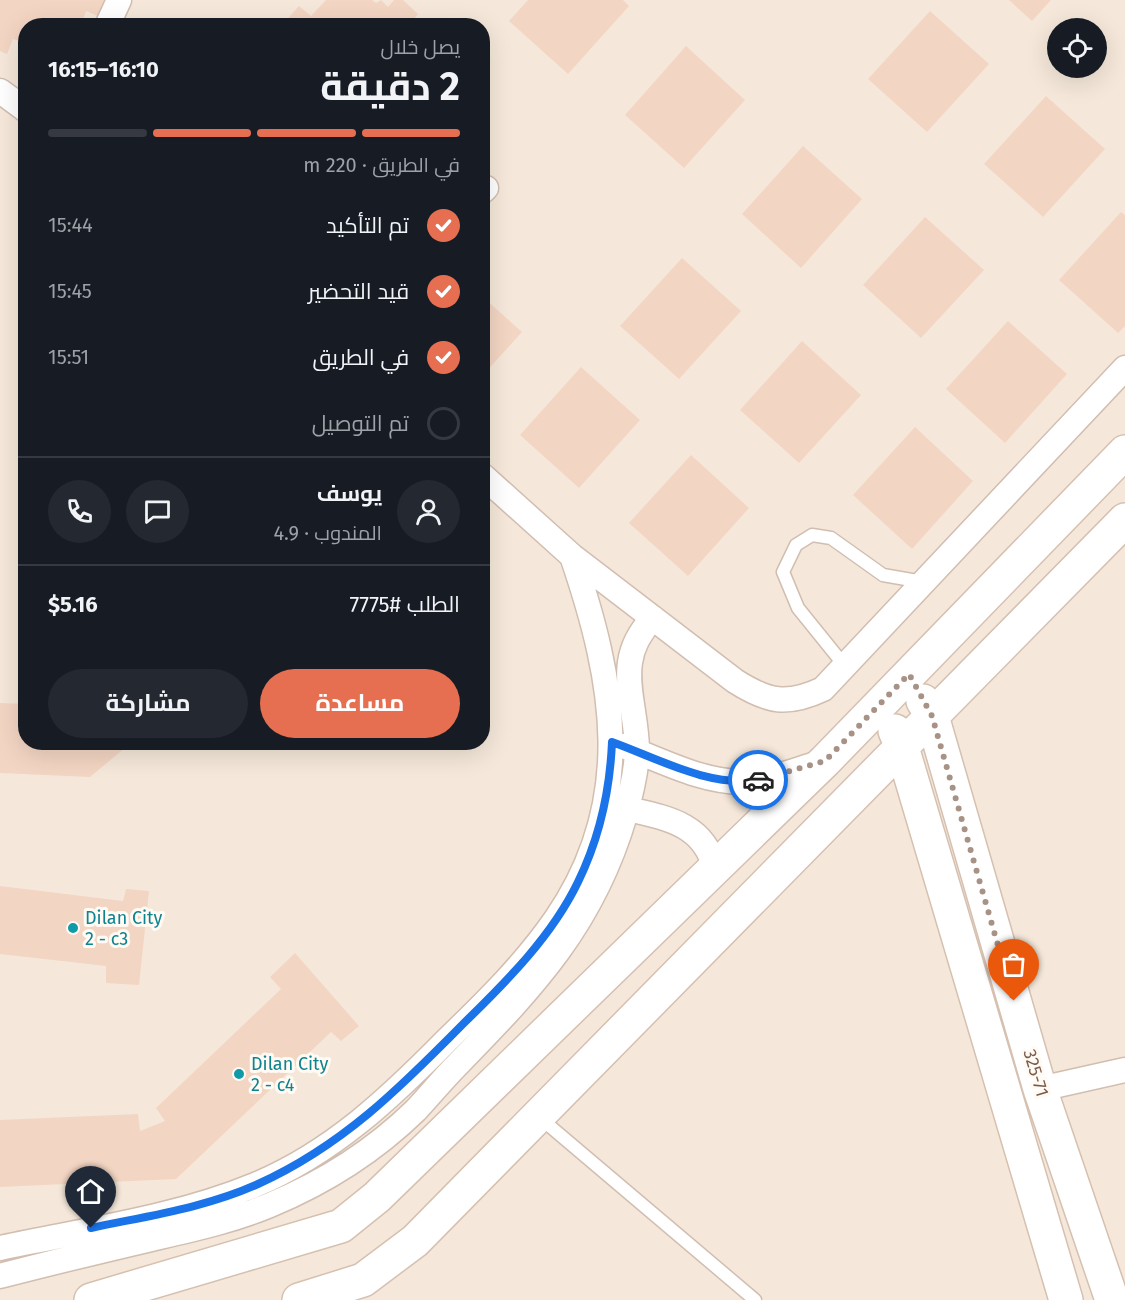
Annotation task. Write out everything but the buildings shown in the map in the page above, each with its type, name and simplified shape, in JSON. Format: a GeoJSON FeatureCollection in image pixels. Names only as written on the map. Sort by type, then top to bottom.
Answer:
{"type":"FeatureCollection","features":[{"type":"Feature","properties":{"kind":"main road"},"geometry":{"type":"LineString","coordinates":[[92,1300],[341,1226],[377,1197],[825,761],[1125,452]]}},
{"type":"Feature","properties":{"kind":"main road"},"geometry":{"type":"LineString","coordinates":[[319,1297],[363,1281],[415,1241],[1125,520]]}},
{"type":"Feature","properties":{"kind":"main road","name":"325-71"},"geometry":{"type":"LineString","coordinates":[[909,674],[932,716],[1040,1089],[1112,1300]]}},
{"type":"Feature","properties":{"kind":"main road","name":"325-71"},"geometry":{"type":"LineString","coordinates":[[882,702],[902,747],[1066,1300]]}},
{"type":"Feature","properties":{"kind":"street"},"geometry":{"type":"LineString","coordinates":[[111,18],[119,0]]}},
{"type":"Feature","properties":{"kind":"street"},"geometry":{"type":"LineString","coordinates":[[0,91],[18,104]]}},
{"type":"Feature","properties":{"kind":"street"},"geometry":{"type":"LineString","coordinates":[[490,482],[572,556],[735,681],[755,694],[778,700],[801,699],[823,689],[1125,368]]}},
{"type":"Feature","properties":{"kind":"street"},"geometry":{"type":"LineString","coordinates":[[572,556],[593,618],[602,659],[612,742],[615,806]]}},
{"type":"Feature","properties":{"kind":"street"},"geometry":{"type":"LineString","coordinates":[[0,1276],[213,1224],[268,1206],[321,1180],[370,1149],[415,1110],[541,958],[557,918],[578,882],[593,843],[615,806],[637,751],[627,667],[635,640],[653,618]]}},
{"type":"Feature","properties":{"kind":"street"},"geometry":{"type":"LineString","coordinates":[[612,742],[715,779],[743,782],[771,778],[825,761]]}},
{"type":"Feature","properties":{"kind":"street"},"geometry":{"type":"LineString","coordinates":[[615,806],[690,828],[702,839],[711,853],[715,869]]}},
{"type":"Feature","properties":{"kind":"street"},"geometry":{"type":"LineString","coordinates":[[0,1248],[204,1204],[257,1184],[307,1158],[355,1127],[398,1091],[541,958]]}},
{"type":"Feature","properties":{"kind":"street"},"geometry":{"type":"LineString","coordinates":[[1040,1089],[1125,1070]]}},
{"type":"Feature","properties":{"kind":"lane"},"geometry":{"type":"LineString","coordinates":[[844,665],[798,608],[783,572],[796,545],[812,535],[831,538],[883,575],[923,582]]}},
{"type":"Feature","properties":{"kind":"lane"},"geometry":{"type":"LineString","coordinates":[[538,1116],[754,1300]]}},
{"type":"Feature","properties":{"kind":"shaded area"},"geometry":{"type":"Polygon","coordinates":[[[0,0],[1125,0],[1125,1300],[0,1300],[0,0]]]}},
{"type":"Feature","properties":{"kind":"way so far"},"geometry":{"type":"LineString","coordinates":[[758,780],[825,761],[909,674],[932,716],[1014,1001]]}},
{"type":"Feature","properties":{"kind":"place","name":"Dilan City 2 - c3"},"geometry":{"type":"Point","coordinates":[73,928]}},
{"type":"Feature","properties":{"kind":"place","name":"Dilan City 2 - c4"},"geometry":{"type":"Point","coordinates":[239,1074]}},
{"type":"Feature","properties":{"kind":"route"},"geometry":{"type":"LineString","coordinates":[[91,1228],[204,1204],[257,1184],[307,1158],[355,1127],[398,1091],[488,1000],[532,951],[557,918],[578,882],[593,843],[609,783],[612,742],[715,779],[743,782],[758,780]]}}]}
